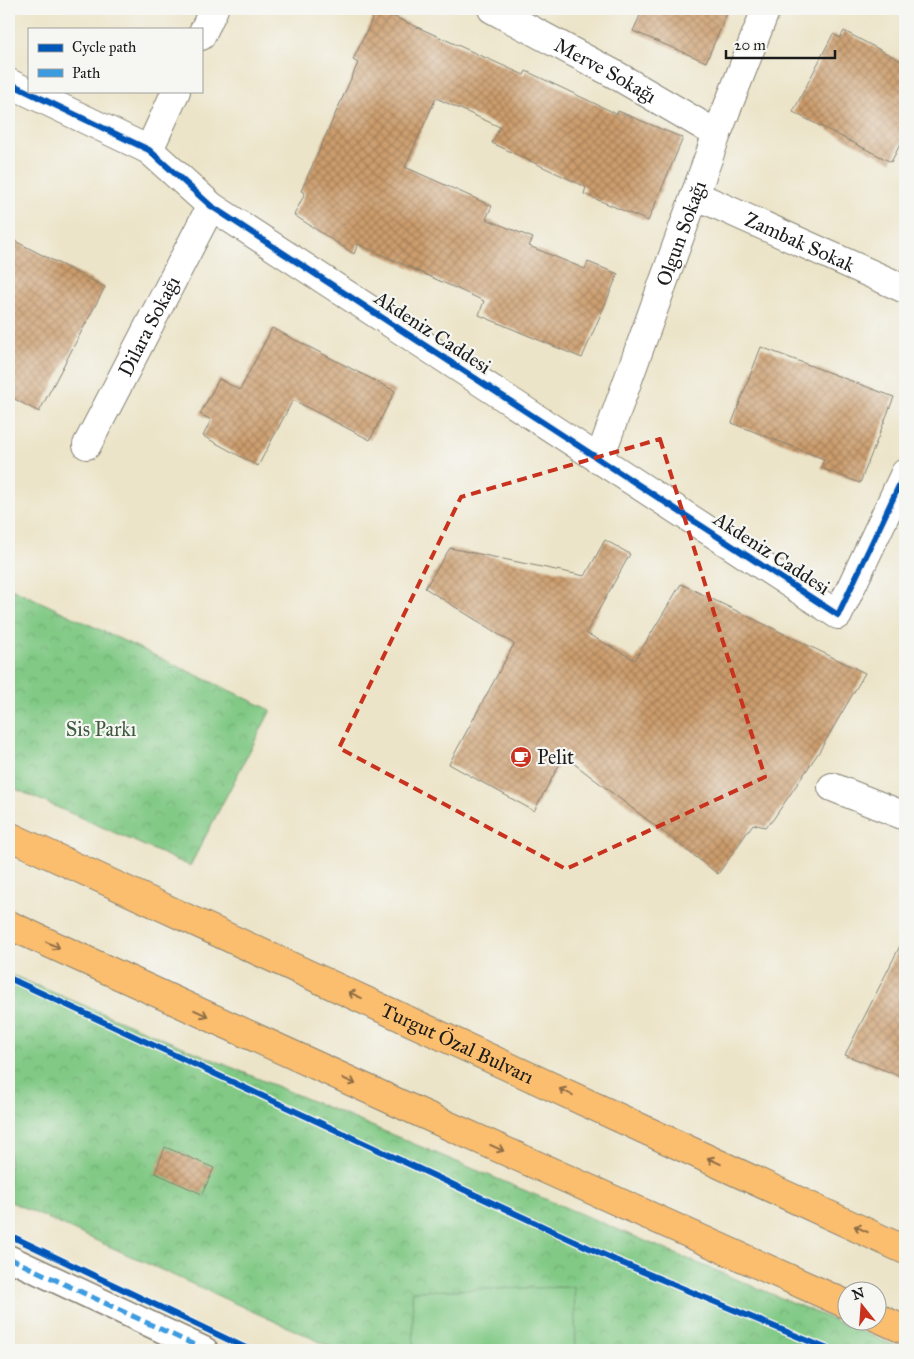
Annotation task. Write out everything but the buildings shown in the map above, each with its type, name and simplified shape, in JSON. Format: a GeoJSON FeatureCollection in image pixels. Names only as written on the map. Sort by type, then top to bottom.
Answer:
{"type":"FeatureCollection","features":[{"type":"Feature","properties":{"kind":"highway","name":"Turgut Özal Bulvarı"},"geometry":{"type":"LineString","coordinates":[[9,836],[905,1250]]}},
{"type":"Feature","properties":{"kind":"highway"},"geometry":{"type":"LineString","coordinates":[[9,925],[407,1108],[836,1300]]}},
{"type":"Feature","properties":{"kind":"highway"},"geometry":{"type":"LineString","coordinates":[[886,1321],[905,1330]]}},
{"type":"Feature","properties":{"kind":"street"},"geometry":{"type":"LineString","coordinates":[[202,34],[214,9]]}},
{"type":"Feature","properties":{"kind":"street","name":"Merve Sokağı"},"geometry":{"type":"LineString","coordinates":[[492,9],[616,74],[717,134]]}},
{"type":"Feature","properties":{"kind":"street","name":"Olgun Sokağı"},"geometry":{"type":"LineString","coordinates":[[599,460],[694,195],[766,9]]}},
{"type":"Feature","properties":{"kind":"street","name":"Akdeniz Caddesi"},"geometry":{"type":"LineString","coordinates":[[9,83],[149,150],[211,206],[838,615],[905,473]]}},
{"type":"Feature","properties":{"kind":"street"},"geometry":{"type":"LineString","coordinates":[[149,150],[176,92]]}},
{"type":"Feature","properties":{"kind":"street","name":"Zambak Sokak"},"geometry":{"type":"LineString","coordinates":[[694,195],[905,289]]}},
{"type":"Feature","properties":{"kind":"street","name":"Dilara Sokağı"},"geometry":{"type":"LineString","coordinates":[[87,446],[211,206]]}},
{"type":"Feature","properties":{"kind":"street"},"geometry":{"type":"LineString","coordinates":[[832,787],[905,816]]}},
{"type":"Feature","properties":{"kind":"street"},"geometry":{"type":"LineString","coordinates":[[9,1258],[205,1350]]}},
{"type":"Feature","properties":{"kind":"highlighted area"},"geometry":{"type":"Polygon","coordinates":[[[660,439],[765,777],[566,869],[339,748],[461,497],[660,439]]]}},
{"type":"Feature","properties":{"kind":"green space","name":"Sis Parkı"},"geometry":{"type":"Polygon","coordinates":[[[9,587],[271,710],[190,866],[9,786],[9,587]]]}},
{"type":"Feature","properties":{"kind":"green space"},"geometry":{"type":"Polygon","coordinates":[[[9,974],[836,1321],[836,1332],[862,1332],[905,1350],[338,1350],[9,1201],[9,974]]]}},
{"type":"Feature","properties":{"kind":"green space"},"geometry":{"type":"Polygon","coordinates":[[[574,1287],[576,1350],[414,1350],[412,1291],[574,1287]]]}},
{"type":"Feature","properties":{"kind":"marked path"},"geometry":{"type":"LineString","coordinates":[[9,1258],[205,1350]]}},
{"type":"Feature","properties":{"kind":"cycle path"},"geometry":{"type":"LineString","coordinates":[[9,83],[149,150],[211,206],[838,615],[905,473]]}},
{"type":"Feature","properties":{"kind":"cycle path"},"geometry":{"type":"LineString","coordinates":[[9,978],[615,1260],[830,1350]]}},
{"type":"Feature","properties":{"kind":"cycle path"},"geometry":{"type":"LineString","coordinates":[[9,1235],[250,1350]]}},
{"type":"Feature","properties":{"kind":"place","name":"Pelit"},"geometry":{"type":"Point","coordinates":[521,757]}}]}
